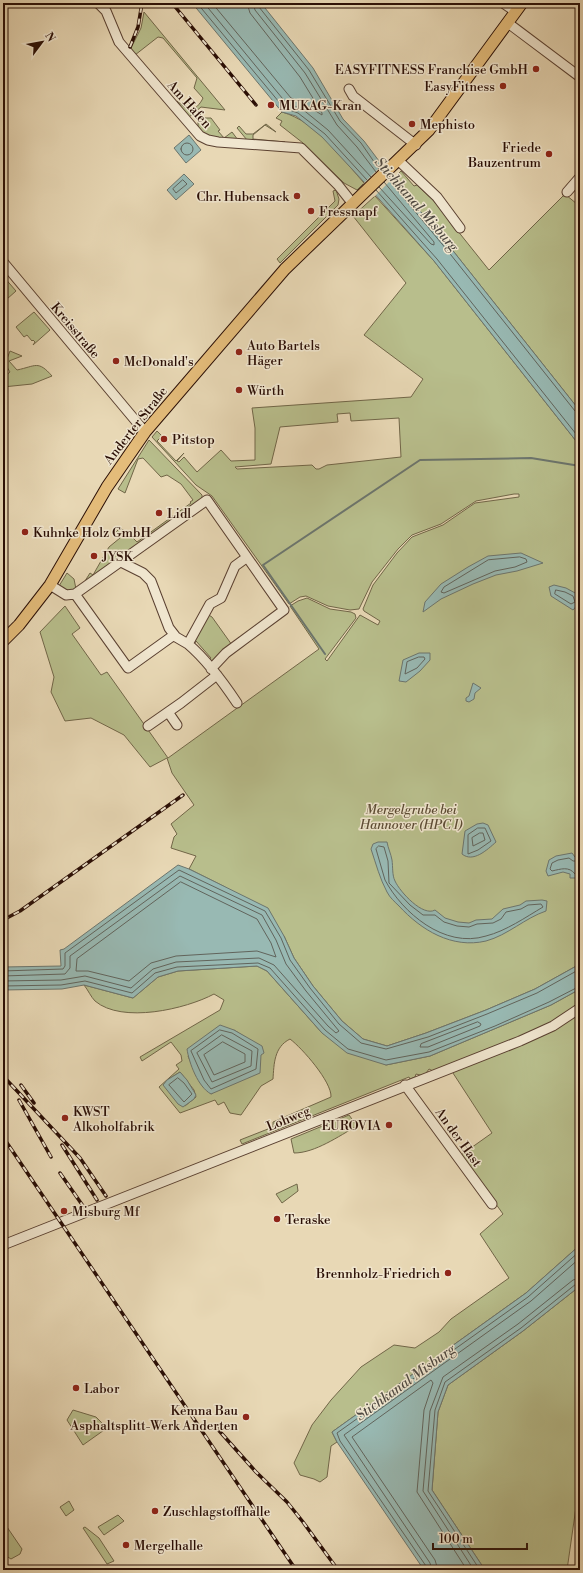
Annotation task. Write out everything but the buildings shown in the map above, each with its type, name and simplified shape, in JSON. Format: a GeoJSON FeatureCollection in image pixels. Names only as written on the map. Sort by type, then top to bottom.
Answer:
{"type":"FeatureCollection","features":[{"type":"Feature","properties":{"kind":"main road","name":"Anderter Straße"},"geometry":{"type":"LineString","coordinates":[[3,641],[19,625],[50,585],[110,482],[145,432],[267,289],[353,204],[416,145],[436,121],[519,7]]}},
{"type":"Feature","properties":{"kind":"street","name":"Am Hafen"},"geometry":{"type":"LineString","coordinates":[[98,3],[106,12],[119,42],[200,136],[208,140],[218,142],[301,148],[338,185],[353,204]]}},
{"type":"Feature","properties":{"kind":"street"},"geometry":{"type":"LineString","coordinates":[[503,3],[519,7]]}},
{"type":"Feature","properties":{"kind":"street"},"geometry":{"type":"LineString","coordinates":[[508,23],[580,77]]}},
{"type":"Feature","properties":{"kind":"street"},"geometry":{"type":"LineString","coordinates":[[349,89],[353,96],[416,145]]}},
{"type":"Feature","properties":{"kind":"street"},"geometry":{"type":"LineString","coordinates":[[395,164],[437,197],[460,228]]}},
{"type":"Feature","properties":{"kind":"street"},"geometry":{"type":"LineString","coordinates":[[566,192],[580,177]]}},
{"type":"Feature","properties":{"kind":"street","name":"Kreisstraße"},"geometry":{"type":"LineString","coordinates":[[3,262],[145,432]]}},
{"type":"Feature","properties":{"kind":"street"},"geometry":{"type":"LineString","coordinates":[[50,585],[66,595],[75,594],[207,500],[246,558],[284,610],[226,653],[214,672],[168,712],[148,726]]}},
{"type":"Feature","properties":{"kind":"street"},"geometry":{"type":"LineString","coordinates":[[188,644],[210,604],[221,598],[235,566],[246,558]]}},
{"type":"Feature","properties":{"kind":"street"},"geometry":{"type":"LineString","coordinates":[[121,562],[143,573],[151,581],[169,628],[174,635],[198,653],[238,703]]}},
{"type":"Feature","properties":{"kind":"street"},"geometry":{"type":"LineString","coordinates":[[75,594],[128,668],[174,635]]}},
{"type":"Feature","properties":{"kind":"street"},"geometry":{"type":"LineString","coordinates":[[168,712],[176,725]]}},
{"type":"Feature","properties":{"kind":"street","name":"Lohweg"},"geometry":{"type":"LineString","coordinates":[[3,1245],[541,1032],[580,1008]]}},
{"type":"Feature","properties":{"kind":"street","name":"An der Hast"},"geometry":{"type":"LineString","coordinates":[[406,1085],[492,1204]]}},
{"type":"Feature","properties":{"kind":"green space"},"geometry":{"type":"Polygon","coordinates":[[[144,12],[225,110],[201,107],[188,118],[177,101],[189,111],[193,110],[199,104],[203,98],[194,88],[197,78],[163,38],[158,37],[135,55],[130,50],[141,28],[144,12]]]}},
{"type":"Feature","properties":{"kind":"green space"},"geometry":{"type":"Polygon","coordinates":[[[282,112],[295,117],[317,132],[328,142],[364,183],[357,190],[344,183],[303,143],[280,125],[282,121],[276,118],[282,112]]]}},
{"type":"Feature","properties":{"kind":"green space"},"geometry":{"type":"Polygon","coordinates":[[[204,118],[211,118],[220,130],[218,131],[224,138],[232,132],[238,140],[208,137],[198,129],[198,122],[204,118]]]}},
{"type":"Feature","properties":{"kind":"green space"},"geometry":{"type":"Polygon","coordinates":[[[266,124],[276,132],[265,125],[253,135],[253,139],[285,142],[247,140],[237,128],[239,126],[246,134],[253,134],[266,124]]]}},
{"type":"Feature","properties":{"kind":"green space"},"geometry":{"type":"Polygon","coordinates":[[[401,171],[414,186],[417,185],[433,200],[489,270],[563,196],[566,195],[577,204],[580,209],[580,411],[450,247],[393,179],[401,171]]]}},
{"type":"Feature","properties":{"kind":"green space"},"geometry":{"type":"Polygon","coordinates":[[[336,190],[339,199],[338,205],[280,263],[277,259],[335,201],[333,191],[336,190]]]}},
{"type":"Feature","properties":{"kind":"green space","name":"Mergelgrube bei Hannover (HPC I)"},"geometry":{"type":"Polygon","coordinates":[[[375,196],[434,261],[580,446],[580,964],[535,989],[486,1010],[387,1046],[363,1039],[342,1021],[313,986],[294,958],[284,936],[225,887],[189,869],[196,856],[171,848],[174,837],[177,834],[171,824],[194,805],[172,773],[167,758],[150,767],[124,735],[91,718],[65,721],[51,692],[54,677],[40,632],[65,606],[80,628],[72,634],[101,675],[107,672],[168,758],[319,649],[290,606],[307,598],[330,609],[355,614],[356,618],[325,659],[327,661],[360,615],[378,625],[380,621],[363,609],[373,585],[397,553],[412,537],[443,525],[475,503],[519,497],[519,494],[514,494],[476,501],[441,524],[412,535],[398,549],[372,582],[359,609],[350,610],[328,606],[306,596],[300,597],[289,604],[212,496],[196,485],[152,437],[157,431],[162,436],[157,441],[176,461],[184,453],[177,461],[179,462],[184,457],[197,472],[221,450],[231,461],[255,460],[255,428],[252,408],[411,397],[423,379],[364,335],[406,283],[353,216],[375,196]],[[350,413],[337,414],[338,422],[280,427],[271,464],[235,467],[237,469],[312,465],[316,469],[319,469],[327,465],[401,457],[399,418],[351,421],[350,413]]]}},
{"type":"Feature","properties":{"kind":"green space"},"geometry":{"type":"Polygon","coordinates":[[[3,276],[16,291],[7,299],[3,295],[3,276]]]}},
{"type":"Feature","properties":{"kind":"green space"},"geometry":{"type":"Polygon","coordinates":[[[34,312],[50,330],[33,345],[35,342],[33,340],[32,341],[27,335],[24,337],[16,327],[34,312]]]}},
{"type":"Feature","properties":{"kind":"green space"},"geometry":{"type":"Polygon","coordinates":[[[10,351],[22,356],[9,361],[17,370],[40,366],[52,376],[32,384],[3,387],[3,378],[10,372],[5,364],[10,351]]]}},
{"type":"Feature","properties":{"kind":"green space"},"geometry":{"type":"Polygon","coordinates":[[[149,440],[202,495],[202,499],[90,582],[85,581],[90,573],[93,575],[109,547],[120,538],[116,532],[120,528],[128,533],[137,542],[193,500],[181,484],[167,475],[161,477],[143,458],[138,459],[125,493],[118,489],[149,440]]]}},
{"type":"Feature","properties":{"kind":"green space"},"geometry":{"type":"Polygon","coordinates":[[[67,573],[74,579],[76,589],[67,591],[59,586],[67,573]]]}},
{"type":"Feature","properties":{"kind":"green space"},"geometry":{"type":"Polygon","coordinates":[[[207,614],[212,617],[232,645],[213,663],[207,660],[211,658],[196,641],[194,645],[193,643],[207,614]]]}},
{"type":"Feature","properties":{"kind":"green space"},"geometry":{"type":"Polygon","coordinates":[[[257,966],[267,971],[322,1033],[386,1065],[430,1056],[551,1005],[580,989],[580,1005],[534,1032],[435,1072],[429,1069],[424,1076],[416,1074],[415,1077],[410,1079],[409,1077],[242,1144],[240,1140],[273,1127],[273,1122],[331,1097],[330,1091],[322,1074],[302,1050],[290,1039],[285,1042],[278,1051],[273,1079],[261,1086],[241,1115],[230,1113],[224,1102],[218,1105],[215,1100],[180,1113],[159,1087],[179,1069],[176,1065],[182,1061],[181,1055],[171,1042],[142,1061],[140,1057],[220,1010],[224,1000],[214,994],[202,1000],[171,1009],[154,1012],[121,1012],[107,1008],[95,1001],[84,985],[133,998],[158,977],[178,971],[257,966]],[[234,1030],[188,1056],[200,1083],[211,1094],[219,1089],[245,1037],[234,1030]],[[180,1072],[167,1080],[164,1085],[185,1106],[196,1097],[194,1090],[180,1072]]]}},
{"type":"Feature","properties":{"kind":"green space"},"geometry":{"type":"Polygon","coordinates":[[[580,1012],[580,1245],[526,1293],[332,1432],[337,1442],[331,1446],[327,1477],[320,1482],[300,1475],[294,1463],[312,1425],[331,1400],[361,1367],[394,1345],[415,1348],[439,1332],[451,1319],[509,1278],[480,1234],[503,1214],[461,1155],[492,1133],[451,1070],[580,1012]]]}},
{"type":"Feature","properties":{"kind":"green space"},"geometry":{"type":"Polygon","coordinates":[[[349,1115],[357,1126],[318,1147],[294,1153],[291,1139],[349,1115]]]}},
{"type":"Feature","properties":{"kind":"green space"},"geometry":{"type":"Polygon","coordinates":[[[297,1184],[298,1191],[282,1203],[276,1194],[297,1184]]]}},
{"type":"Feature","properties":{"kind":"green space"},"geometry":{"type":"Polygon","coordinates":[[[580,1286],[580,1491],[578,1493],[567,1570],[485,1570],[432,1490],[438,1412],[448,1385],[523,1331],[580,1286]]]}},
{"type":"Feature","properties":{"kind":"green space"},"geometry":{"type":"Polygon","coordinates":[[[73,1410],[96,1417],[107,1428],[83,1445],[67,1420],[73,1410]]]}},
{"type":"Feature","properties":{"kind":"green space"},"geometry":{"type":"Polygon","coordinates":[[[69,1501],[74,1510],[66,1516],[60,1507],[69,1501]]]}},
{"type":"Feature","properties":{"kind":"green space"},"geometry":{"type":"Polygon","coordinates":[[[118,1515],[124,1521],[104,1535],[98,1527],[118,1515]]]}},
{"type":"Feature","properties":{"kind":"green space"},"geometry":{"type":"Polygon","coordinates":[[[7,1527],[22,1549],[20,1554],[11,1559],[3,1554],[3,1530],[7,1527]]]}},
{"type":"Feature","properties":{"kind":"green space"},"geometry":{"type":"Polygon","coordinates":[[[85,1527],[99,1538],[114,1561],[107,1564],[83,1528],[85,1527]]]}},
{"type":"Feature","properties":{"kind":"water"},"geometry":{"type":"Polygon","coordinates":[[[192,3],[261,3],[313,68],[343,119],[364,141],[580,411],[580,446],[434,261],[322,137],[296,116],[282,112],[192,3]]]}},
{"type":"Feature","properties":{"kind":"water"},"geometry":{"type":"Polygon","coordinates":[[[189,135],[201,150],[186,163],[174,148],[189,135]]]}},
{"type":"Feature","properties":{"kind":"water"},"geometry":{"type":"Polygon","coordinates":[[[184,174],[194,184],[176,200],[167,190],[184,174]]]}},
{"type":"Feature","properties":{"kind":"water"},"geometry":{"type":"Polygon","coordinates":[[[521,553],[543,563],[517,571],[496,575],[473,584],[441,599],[423,612],[425,602],[441,584],[468,567],[488,556],[521,553]]]}},
{"type":"Feature","properties":{"kind":"water"},"geometry":{"type":"Polygon","coordinates":[[[554,585],[566,588],[577,594],[580,602],[573,610],[551,596],[549,587],[554,585]]]}},
{"type":"Feature","properties":{"kind":"water"},"geometry":{"type":"Polygon","coordinates":[[[419,653],[430,653],[430,660],[420,671],[406,682],[399,681],[403,660],[419,653]]]}},
{"type":"Feature","properties":{"kind":"water"},"geometry":{"type":"Polygon","coordinates":[[[473,683],[481,688],[475,693],[474,699],[469,702],[466,701],[466,698],[469,696],[473,683]]]}},
{"type":"Feature","properties":{"kind":"water"},"geometry":{"type":"Polygon","coordinates":[[[483,823],[488,825],[496,842],[484,852],[475,856],[471,857],[462,854],[465,831],[477,824],[483,823]]]}},
{"type":"Feature","properties":{"kind":"water"},"geometry":{"type":"Polygon","coordinates":[[[378,842],[387,842],[392,860],[393,876],[398,886],[412,902],[424,910],[435,910],[445,918],[458,922],[469,923],[476,920],[492,919],[503,909],[520,905],[526,901],[547,901],[546,911],[502,935],[486,941],[473,943],[461,942],[438,936],[417,923],[388,894],[380,877],[371,849],[373,844],[378,842]]]}},
{"type":"Feature","properties":{"kind":"water"},"geometry":{"type":"Polygon","coordinates":[[[572,853],[575,857],[580,858],[580,878],[570,878],[570,874],[563,872],[548,876],[546,871],[549,860],[556,856],[572,853]]]}},
{"type":"Feature","properties":{"kind":"water"},"geometry":{"type":"Polygon","coordinates":[[[178,865],[268,908],[284,936],[294,958],[313,986],[342,1021],[363,1039],[387,1046],[426,1033],[535,989],[580,964],[580,989],[551,1005],[430,1056],[386,1065],[347,1053],[322,1033],[267,971],[257,966],[178,971],[158,977],[133,998],[84,985],[62,989],[3,990],[3,967],[61,966],[60,950],[64,949],[178,865]]]}},
{"type":"Feature","properties":{"kind":"water"},"geometry":{"type":"Polygon","coordinates":[[[220,1025],[234,1030],[262,1046],[264,1053],[261,1055],[260,1073],[211,1094],[206,1091],[198,1080],[187,1049],[220,1025]]]}},
{"type":"Feature","properties":{"kind":"water"},"geometry":{"type":"Polygon","coordinates":[[[180,1072],[196,1095],[194,1099],[183,1107],[178,1104],[163,1085],[167,1080],[180,1072]]]}},
{"type":"Feature","properties":{"kind":"water","name":"Stichkanal Misburg"},"geometry":{"type":"Polygon","coordinates":[[[580,1245],[580,1286],[523,1331],[448,1385],[438,1412],[432,1490],[485,1570],[424,1570],[337,1442],[332,1432],[526,1293],[580,1245]]]}},
{"type":"Feature","properties":{"kind":"pier"},"geometry":{"type":"Polygon","coordinates":[[[383,164],[394,177],[374,197],[363,184],[383,164]]]}},
{"type":"Feature","properties":{"kind":"waterway"},"geometry":{"type":"LineString","coordinates":[[325,654],[263,565],[420,460],[531,458],[580,466]]}},
{"type":"Feature","properties":{"kind":"railway"},"geometry":{"type":"LineString","coordinates":[[130,47],[138,27],[142,3]]}},
{"type":"Feature","properties":{"kind":"railway"},"geometry":{"type":"LineString","coordinates":[[172,3],[256,105]]}},
{"type":"Feature","properties":{"kind":"railway"},"geometry":{"type":"LineString","coordinates":[[3,920],[20,911],[183,795]]}},
{"type":"Feature","properties":{"kind":"railway"},"geometry":{"type":"LineString","coordinates":[[3,1076],[80,1158],[106,1196]]}},
{"type":"Feature","properties":{"kind":"railway"},"geometry":{"type":"LineString","coordinates":[[21,1085],[34,1103]]}},
{"type":"Feature","properties":{"kind":"railway"},"geometry":{"type":"LineString","coordinates":[[19,1100],[51,1157]]}},
{"type":"Feature","properties":{"kind":"railway"},"geometry":{"type":"LineString","coordinates":[[3,1137],[296,1570]]}},
{"type":"Feature","properties":{"kind":"railway"},"geometry":{"type":"LineString","coordinates":[[62,1145],[97,1200]]}},
{"type":"Feature","properties":{"kind":"railway"},"geometry":{"type":"LineString","coordinates":[[60,1173],[83,1206]]}},
{"type":"Feature","properties":{"kind":"railway"},"geometry":{"type":"LineString","coordinates":[[214,1425],[256,1472],[287,1502],[338,1570]]}},
{"type":"Feature","properties":{"kind":"place","name":"EASYFITNESS Franchise GmbH"},"geometry":{"type":"Point","coordinates":[536,69]}},
{"type":"Feature","properties":{"kind":"place","name":"EasyFitness"},"geometry":{"type":"Point","coordinates":[503,86]}},
{"type":"Feature","properties":{"kind":"place","name":"MUKAG-Kran"},"geometry":{"type":"Point","coordinates":[271,105]}},
{"type":"Feature","properties":{"kind":"place","name":"Mephisto"},"geometry":{"type":"Point","coordinates":[412,124]}},
{"type":"Feature","properties":{"kind":"place","name":"Friede Bauzentrum"},"geometry":{"type":"Point","coordinates":[549,154]}},
{"type":"Feature","properties":{"kind":"place","name":"Chr. Hubensack"},"geometry":{"type":"Point","coordinates":[297,196]}},
{"type":"Feature","properties":{"kind":"place","name":"Fressnapf"},"geometry":{"type":"Point","coordinates":[311,211]}},
{"type":"Feature","properties":{"kind":"place","name":"Auto Bartels Häger"},"geometry":{"type":"Point","coordinates":[239,352]}},
{"type":"Feature","properties":{"kind":"place","name":"McDonald's"},"geometry":{"type":"Point","coordinates":[116,361]}},
{"type":"Feature","properties":{"kind":"place","name":"Würth"},"geometry":{"type":"Point","coordinates":[239,390]}},
{"type":"Feature","properties":{"kind":"place","name":"Pitstop"},"geometry":{"type":"Point","coordinates":[164,439]}},
{"type":"Feature","properties":{"kind":"place","name":"Lidl"},"geometry":{"type":"Point","coordinates":[159,513]}},
{"type":"Feature","properties":{"kind":"place","name":"Kuhnke Holz GmbH"},"geometry":{"type":"Point","coordinates":[25,532]}},
{"type":"Feature","properties":{"kind":"place","name":"JYSK"},"geometry":{"type":"Point","coordinates":[94,556]}},
{"type":"Feature","properties":{"kind":"place","name":"KWST Alkoholfabrik"},"geometry":{"type":"Point","coordinates":[65,1118]}},
{"type":"Feature","properties":{"kind":"place","name":"EUROVIA"},"geometry":{"type":"Point","coordinates":[389,1125]}},
{"type":"Feature","properties":{"kind":"place","name":"Misburg Mf"},"geometry":{"type":"Point","coordinates":[64,1211]}},
{"type":"Feature","properties":{"kind":"place","name":"Teraske"},"geometry":{"type":"Point","coordinates":[277,1219]}},
{"type":"Feature","properties":{"kind":"place","name":"Brennholz-Friedrich"},"geometry":{"type":"Point","coordinates":[448,1273]}},
{"type":"Feature","properties":{"kind":"place","name":"Labor"},"geometry":{"type":"Point","coordinates":[76,1388]}},
{"type":"Feature","properties":{"kind":"place","name":"Kemna Bau Asphaltsplitt-Werk Anderten"},"geometry":{"type":"Point","coordinates":[246,1417]}},
{"type":"Feature","properties":{"kind":"place","name":"Zuschlagstoffhalle"},"geometry":{"type":"Point","coordinates":[155,1511]}},
{"type":"Feature","properties":{"kind":"place","name":"Mergelhalle"},"geometry":{"type":"Point","coordinates":[126,1545]}}]}
